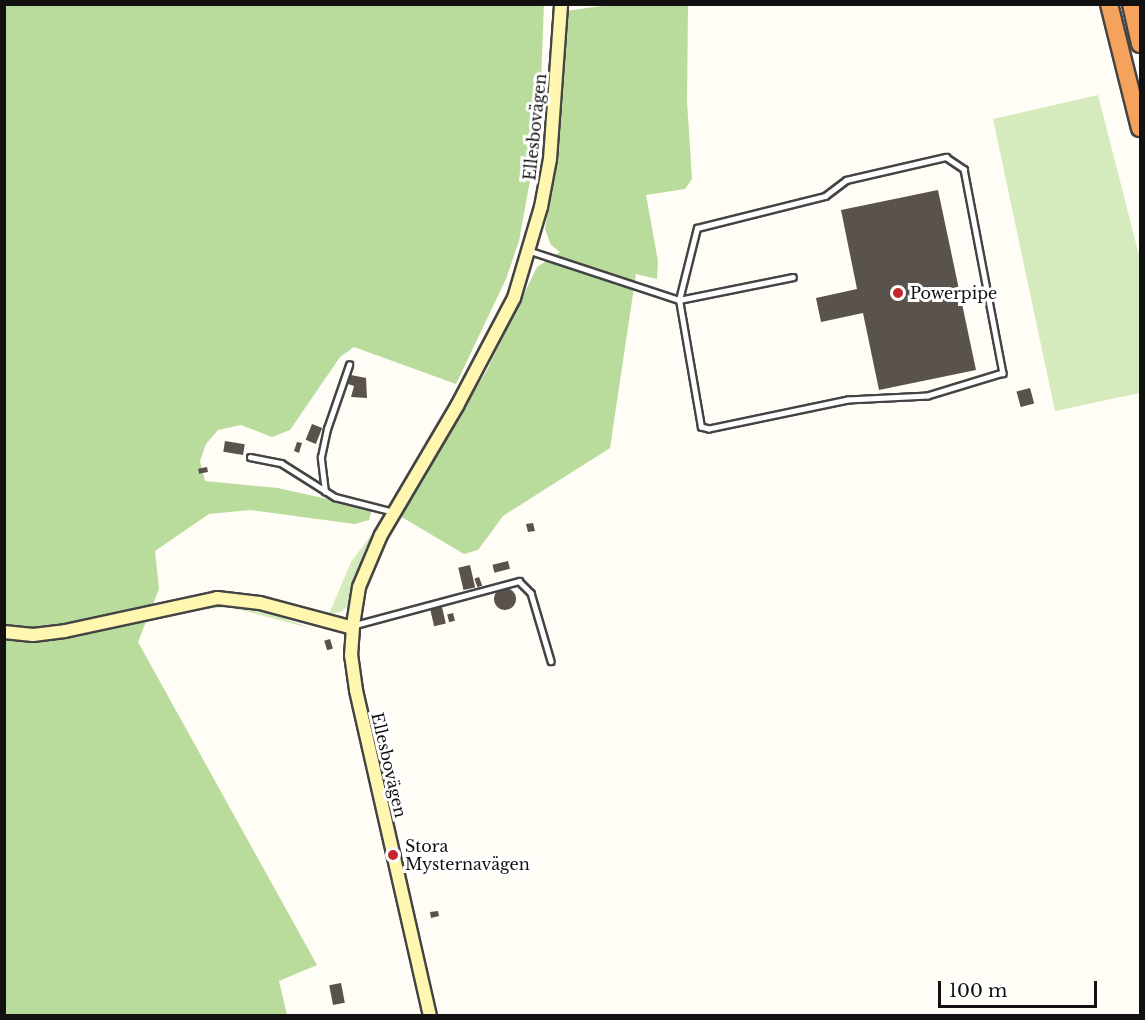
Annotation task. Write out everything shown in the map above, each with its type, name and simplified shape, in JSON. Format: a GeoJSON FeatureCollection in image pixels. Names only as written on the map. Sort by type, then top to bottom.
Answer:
{"type":"FeatureCollection","features":[{"type":"Feature","properties":{"kind":"highway"},"geometry":{"type":"LineString","coordinates":[[1110,4],[1140,128]]}},
{"type":"Feature","properties":{"kind":"highway"},"geometry":{"type":"LineString","coordinates":[[1131,4],[1140,44]]}},
{"type":"Feature","properties":{"kind":"main road","name":"Ellesbovägen"},"geometry":{"type":"LineString","coordinates":[[430,1016],[363,722],[351,656],[353,627],[359,587],[394,512],[494,341],[530,251],[550,159],[561,4]]}},
{"type":"Feature","properties":{"kind":"main road"},"geometry":{"type":"LineString","coordinates":[[4,632],[33,635],[66,631],[217,598],[260,603],[353,627]]}},
{"type":"Feature","properties":{"kind":"lane"},"geometry":{"type":"LineString","coordinates":[[951,158],[964,169],[1005,369],[988,379],[928,396],[848,400],[704,429],[697,424],[679,300],[700,226],[825,196],[846,180],[951,158]]}},
{"type":"Feature","properties":{"kind":"lane"},"geometry":{"type":"LineString","coordinates":[[530,251],[679,300],[793,276]]}},
{"type":"Feature","properties":{"kind":"lane"},"geometry":{"type":"LineString","coordinates":[[325,492],[321,457],[327,429],[349,365]]}},
{"type":"Feature","properties":{"kind":"lane"},"geometry":{"type":"LineString","coordinates":[[250,457],[281,463],[325,492],[394,512]]}},
{"type":"Feature","properties":{"kind":"lane"},"geometry":{"type":"LineString","coordinates":[[353,627],[519,581],[531,593],[551,661]]}},
{"type":"Feature","properties":{"kind":"green space"},"geometry":{"type":"Polygon","coordinates":[[[5,5],[544,5],[539,131],[519,241],[506,279],[456,384],[354,347],[340,357],[290,430],[272,437],[241,425],[218,430],[206,444],[200,461],[205,481],[278,488],[372,509],[369,520],[355,524],[250,510],[209,514],[155,551],[159,589],[138,642],[317,965],[279,981],[287,1015],[5,1016],[5,5]]]}},
{"type":"Feature","properties":{"kind":"green space"},"geometry":{"type":"Polygon","coordinates":[[[608,5],[688,5],[687,101],[692,179],[685,189],[646,195],[658,261],[657,279],[636,274],[610,448],[503,516],[478,550],[464,554],[400,516],[487,370],[537,267],[560,252],[551,245],[545,229],[557,158],[566,11],[608,5]]]}},
{"type":"Feature","properties":{"kind":"green space"},"geometry":{"type":"Polygon","coordinates":[[[1098,95],[1140,259],[1140,393],[1055,411],[993,119],[1098,95]]]}},
{"type":"Feature","properties":{"kind":"green space"},"geometry":{"type":"Polygon","coordinates":[[[379,525],[349,605],[341,612],[329,614],[351,562],[379,525]]]}},
{"type":"Feature","properties":{"kind":"green space"},"geometry":{"type":"Polygon","coordinates":[[[219,604],[253,607],[313,629],[229,607],[196,610],[78,639],[4,639],[219,604]]]}},
{"type":"Feature","properties":{"kind":"building","name":"Powerpipe"},"geometry":{"type":"Polygon","coordinates":[[[938,190],[976,370],[879,390],[863,313],[821,322],[816,298],[857,289],[841,210],[938,190]]]}},
{"type":"Feature","properties":{"kind":"building"},"geometry":{"type":"Polygon","coordinates":[[[351,375],[366,378],[367,398],[351,397],[354,386],[348,384],[351,375]]]}},
{"type":"Feature","properties":{"kind":"building"},"geometry":{"type":"Polygon","coordinates":[[[1030,388],[1034,403],[1021,407],[1016,392],[1030,388]]]}},
{"type":"Feature","properties":{"kind":"building"},"geometry":{"type":"Polygon","coordinates":[[[312,424],[322,428],[316,444],[306,440],[312,424]]]}},
{"type":"Feature","properties":{"kind":"building"},"geometry":{"type":"Polygon","coordinates":[[[225,441],[245,444],[243,455],[223,452],[225,441]]]}},
{"type":"Feature","properties":{"kind":"building"},"geometry":{"type":"Polygon","coordinates":[[[297,442],[302,443],[299,453],[294,451],[297,442]]]}},
{"type":"Feature","properties":{"kind":"building"},"geometry":{"type":"Polygon","coordinates":[[[207,467],[208,472],[199,474],[198,469],[207,467]]]}},
{"type":"Feature","properties":{"kind":"building"},"geometry":{"type":"Polygon","coordinates":[[[533,523],[535,531],[528,532],[526,524],[533,523]]]}},
{"type":"Feature","properties":{"kind":"building"},"geometry":{"type":"Polygon","coordinates":[[[508,561],[510,569],[494,573],[492,565],[508,561]]]}},
{"type":"Feature","properties":{"kind":"building"},"geometry":{"type":"Polygon","coordinates":[[[470,565],[475,587],[463,590],[458,568],[470,565]]]}},
{"type":"Feature","properties":{"kind":"building"},"geometry":{"type":"Polygon","coordinates":[[[479,577],[482,585],[478,587],[474,579],[479,577]]]}},
{"type":"Feature","properties":{"kind":"building"},"geometry":{"type":"Polygon","coordinates":[[[505,588],[513,591],[516,599],[513,607],[505,610],[497,607],[494,599],[497,591],[505,588]]]}},
{"type":"Feature","properties":{"kind":"building"},"geometry":{"type":"Polygon","coordinates":[[[442,607],[446,624],[434,626],[430,610],[442,607]]]}},
{"type":"Feature","properties":{"kind":"building"},"geometry":{"type":"Polygon","coordinates":[[[453,613],[455,621],[449,622],[447,614],[453,613]]]}},
{"type":"Feature","properties":{"kind":"building"},"geometry":{"type":"Polygon","coordinates":[[[330,639],[333,649],[327,650],[324,641],[330,639]]]}},
{"type":"Feature","properties":{"kind":"building"},"geometry":{"type":"Polygon","coordinates":[[[438,911],[439,916],[431,918],[430,912],[438,911]]]}},
{"type":"Feature","properties":{"kind":"building"},"geometry":{"type":"Polygon","coordinates":[[[341,983],[345,1003],[333,1005],[329,985],[341,983]]]}},
{"type":"Feature","properties":{"kind":"place","name":"Powerpipe"},"geometry":{"type":"Point","coordinates":[898,293]}},
{"type":"Feature","properties":{"kind":"place","name":"Stora Mysternavägen"},"geometry":{"type":"Point","coordinates":[393,855]}}]}
